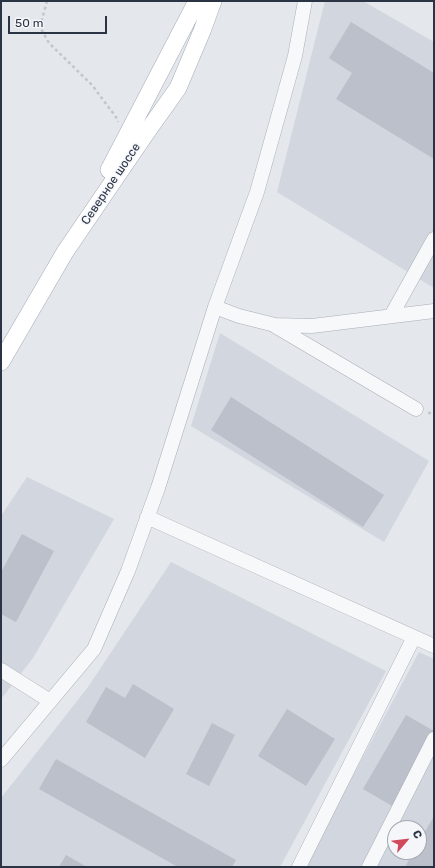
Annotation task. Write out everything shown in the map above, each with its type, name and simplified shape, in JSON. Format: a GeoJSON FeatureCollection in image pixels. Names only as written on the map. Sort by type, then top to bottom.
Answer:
{"type":"FeatureCollection","features":[{"type":"Feature","properties":{"kind":"main road"},"geometry":{"type":"LineString","coordinates":[[65,252],[197,1]]}},
{"type":"Feature","properties":{"kind":"main road","name":"Северное шоссе"},"geometry":{"type":"LineString","coordinates":[[1,362],[65,252],[178,88],[202,31],[212,1]]}},
{"type":"Feature","properties":{"kind":"lane"},"geometry":{"type":"LineString","coordinates":[[1,760],[94,649],[128,570],[167,460],[215,307],[257,192],[295,56],[305,1]]}},
{"type":"Feature","properties":{"kind":"lane"},"geometry":{"type":"LineString","coordinates":[[391,316],[434,238]]}},
{"type":"Feature","properties":{"kind":"lane"},"geometry":{"type":"LineString","coordinates":[[215,307],[239,316],[275,326],[416,409]]}},
{"type":"Feature","properties":{"kind":"lane"},"geometry":{"type":"LineString","coordinates":[[275,326],[312,326],[434,311]]}},
{"type":"Feature","properties":{"kind":"lane"},"geometry":{"type":"LineString","coordinates":[[147,517],[434,646]]}},
{"type":"Feature","properties":{"kind":"lane"},"geometry":{"type":"LineString","coordinates":[[299,867],[414,637]]}},
{"type":"Feature","properties":{"kind":"lane"},"geometry":{"type":"LineString","coordinates":[[1,670],[50,701]]}},
{"type":"Feature","properties":{"kind":"lane"},"geometry":{"type":"LineString","coordinates":[[369,867],[434,739]]}},
{"type":"Feature","properties":{"kind":"path"},"geometry":{"type":"LineString","coordinates":[[47,1],[40,27],[49,43],[92,85],[116,117],[124,142]]}},
{"type":"Feature","properties":{"kind":"shaded area"},"geometry":{"type":"Polygon","coordinates":[[[325,1],[363,1],[434,42],[434,288],[277,192],[325,1]]]}},
{"type":"Feature","properties":{"kind":"shaded area"},"geometry":{"type":"Polygon","coordinates":[[[220,333],[429,461],[384,542],[191,426],[220,333]]]}},
{"type":"Feature","properties":{"kind":"shaded area"},"geometry":{"type":"Polygon","coordinates":[[[27,477],[114,519],[33,658],[1,699],[1,516],[27,477]]]}},
{"type":"Feature","properties":{"kind":"shaded area"},"geometry":{"type":"Polygon","coordinates":[[[171,562],[386,671],[280,867],[1,867],[1,798],[88,687],[171,562]]]}},
{"type":"Feature","properties":{"kind":"shaded area"},"geometry":{"type":"Polygon","coordinates":[[[419,652],[434,659],[434,867],[304,867],[419,652]]]}},
{"type":"Feature","properties":{"kind":"building"},"geometry":{"type":"Polygon","coordinates":[[[351,22],[434,73],[434,159],[336,99],[352,73],[329,58],[351,22]]]}},
{"type":"Feature","properties":{"kind":"building"},"geometry":{"type":"Polygon","coordinates":[[[231,397],[384,495],[363,527],[211,430],[231,397]]]}},
{"type":"Feature","properties":{"kind":"building"},"geometry":{"type":"Polygon","coordinates":[[[22,534],[54,551],[16,622],[1,614],[1,572],[22,534]]]}},
{"type":"Feature","properties":{"kind":"building"},"geometry":{"type":"Polygon","coordinates":[[[133,684],[174,709],[145,758],[86,722],[106,687],[125,698],[133,684]]]}},
{"type":"Feature","properties":{"kind":"building"},"geometry":{"type":"Polygon","coordinates":[[[287,709],[335,739],[306,786],[258,756],[287,709]]]}},
{"type":"Feature","properties":{"kind":"building"},"geometry":{"type":"Polygon","coordinates":[[[406,715],[434,731],[434,733],[392,806],[363,789],[406,715]]]}},
{"type":"Feature","properties":{"kind":"building"},"geometry":{"type":"Polygon","coordinates":[[[212,723],[235,735],[209,786],[186,774],[212,723]]]}},
{"type":"Feature","properties":{"kind":"building"},"geometry":{"type":"Polygon","coordinates":[[[56,759],[236,860],[232,867],[178,867],[39,789],[56,759]]]}},
{"type":"Feature","properties":{"kind":"building"},"geometry":{"type":"Polygon","coordinates":[[[434,816],[434,867],[405,867],[409,860],[427,860],[427,828],[434,816]]]}},
{"type":"Feature","properties":{"kind":"building"},"geometry":{"type":"Polygon","coordinates":[[[66,855],[87,867],[59,867],[66,855]]]}}]}
